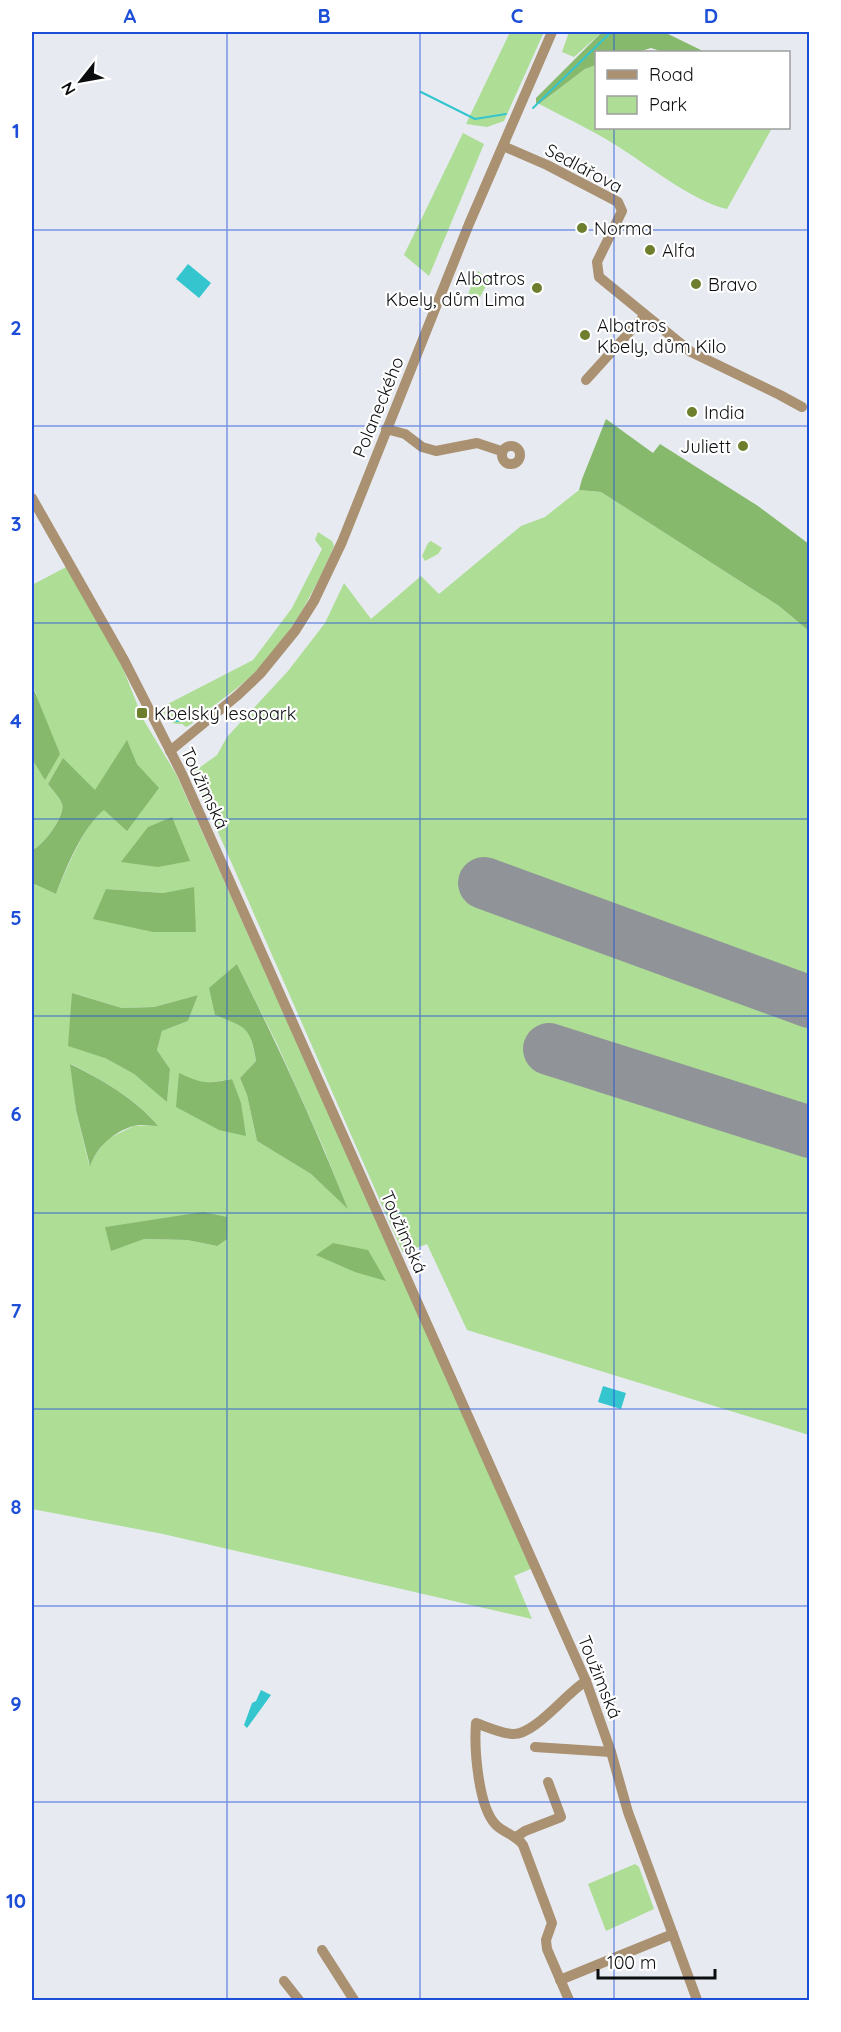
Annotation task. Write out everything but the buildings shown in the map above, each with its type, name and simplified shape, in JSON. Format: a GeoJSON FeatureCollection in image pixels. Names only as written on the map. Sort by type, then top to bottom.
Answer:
{"type":"FeatureCollection","features":[{"type":"Feature","properties":{"kind":"street","name":"Polaneckého"},"geometry":{"type":"LineString","coordinates":[[170,751],[260,674],[295,632],[314,601],[338,552],[502,146],[552,32]]}},
{"type":"Feature","properties":{"kind":"street","name":"Sedlářova"},"geometry":{"type":"LineString","coordinates":[[502,146],[547,165],[618,202],[622,211],[597,262],[599,277],[691,352],[802,407]]}},
{"type":"Feature","properties":{"kind":"street"},"geometry":{"type":"LineString","coordinates":[[586,380],[645,315]]}},
{"type":"Feature","properties":{"kind":"street"},"geometry":{"type":"LineString","coordinates":[[386,429],[405,434],[422,447],[436,451],[477,443],[501,452]]}},
{"type":"Feature","properties":{"kind":"street","name":"Toužimská"},"geometry":{"type":"LineString","coordinates":[[32,498],[124,660],[170,751],[586,1681],[611,1752],[628,1812],[697,2001]]}},
{"type":"Feature","properties":{"kind":"street"},"geometry":{"type":"LineString","coordinates":[[569,2001],[547,1946],[546,1940],[552,1926],[551,1920],[523,1845],[497,1826],[489,1814],[477,1763],[476,1724],[513,1734],[526,1732],[572,1690],[586,1681]]}},
{"type":"Feature","properties":{"kind":"street"},"geometry":{"type":"LineString","coordinates":[[535,1747],[611,1752]]}},
{"type":"Feature","properties":{"kind":"street"},"geometry":{"type":"LineString","coordinates":[[516,1838],[525,1831],[563,1822],[548,1782]]}},
{"type":"Feature","properties":{"kind":"street"},"geometry":{"type":"LineString","coordinates":[[560,1980],[673,1934]]}},
{"type":"Feature","properties":{"kind":"street"},"geometry":{"type":"LineString","coordinates":[[322,1950],[354,2001]]}},
{"type":"Feature","properties":{"kind":"street"},"geometry":{"type":"LineString","coordinates":[[284,1981],[299,2001]]}},
{"type":"Feature","properties":{"kind":"green space"},"geometry":{"type":"Polygon","coordinates":[[[510,32],[544,32],[504,121],[487,127],[466,124],[510,32]]]}},
{"type":"Feature","properties":{"kind":"green space"},"geometry":{"type":"Polygon","coordinates":[[[569,32],[602,32],[574,57],[562,52],[569,32]]]}},
{"type":"Feature","properties":{"kind":"green space"},"geometry":{"type":"Polygon","coordinates":[[[602,32],[664,32],[703,51],[660,51],[651,48],[641,51],[595,51],[595,65],[585,69],[539,104],[536,103],[536,98],[602,32]]]}},
{"type":"Feature","properties":{"kind":"green space"},"geometry":{"type":"Polygon","coordinates":[[[595,65],[595,129],[771,129],[727,209],[713,205],[684,190],[605,139],[539,104],[585,69],[595,65]]]}},
{"type":"Feature","properties":{"kind":"green space"},"geometry":{"type":"Polygon","coordinates":[[[463,133],[484,144],[429,276],[404,255],[463,133]]]}},
{"type":"Feature","properties":{"kind":"green space"},"geometry":{"type":"Polygon","coordinates":[[[478,271],[489,280],[478,301],[473,302],[468,294],[478,271]]]}},
{"type":"Feature","properties":{"kind":"green space"},"geometry":{"type":"Polygon","coordinates":[[[606,419],[653,453],[660,444],[758,506],[809,544],[809,631],[779,606],[601,492],[579,490],[606,419]]]}},
{"type":"Feature","properties":{"kind":"green space"},"geometry":{"type":"Polygon","coordinates":[[[579,490],[601,492],[779,606],[809,631],[809,1435],[467,1330],[427,1244],[403,1253],[192,773],[217,755],[227,737],[288,671],[325,623],[344,583],[371,619],[421,576],[439,594],[521,526],[545,517],[579,490]]]}},
{"type":"Feature","properties":{"kind":"green space"},"geometry":{"type":"Polygon","coordinates":[[[318,532],[332,541],[334,546],[309,598],[278,646],[245,682],[190,725],[186,727],[169,720],[160,708],[253,660],[292,608],[322,549],[315,540],[318,532]]]}},
{"type":"Feature","properties":{"kind":"green space"},"geometry":{"type":"Polygon","coordinates":[[[431,541],[442,548],[438,554],[425,561],[422,556],[431,541]]]}},
{"type":"Feature","properties":{"kind":"green space"},"geometry":{"type":"Polygon","coordinates":[[[66,567],[120,661],[143,719],[176,774],[533,1568],[514,1576],[532,1619],[163,1534],[32,1509],[32,883],[56,894],[76,850],[95,818],[114,805],[158,788],[137,764],[127,741],[95,791],[63,759],[48,784],[61,801],[60,816],[47,837],[32,850],[32,759],[45,779],[36,693],[32,685],[32,585],[66,567]],[[107,889],[196,932],[195,923],[164,893],[107,889]],[[237,964],[215,1015],[249,1030],[256,1061],[240,1078],[247,1095],[257,1141],[311,1174],[347,1207],[277,1044],[237,964]],[[72,993],[105,1058],[134,1074],[167,1101],[170,1069],[157,1050],[162,1031],[188,1021],[198,995],[154,1007],[122,1008],[72,993]],[[71,1064],[76,1110],[89,1164],[107,1139],[134,1126],[157,1125],[128,1098],[71,1064]],[[232,1079],[198,1082],[176,1106],[195,1116],[232,1079]],[[156,1220],[105,1227],[144,1239],[187,1240],[217,1246],[156,1220]]]}},
{"type":"Feature","properties":{"kind":"green space"},"geometry":{"type":"Polygon","coordinates":[[[32,685],[60,754],[45,780],[32,759],[32,685]]]}},
{"type":"Feature","properties":{"kind":"green space"},"geometry":{"type":"Polygon","coordinates":[[[127,740],[137,764],[159,788],[127,831],[104,810],[96,817],[82,837],[56,894],[32,883],[32,850],[52,830],[62,809],[60,799],[48,784],[63,758],[95,790],[127,740]]]}},
{"type":"Feature","properties":{"kind":"green space"},"geometry":{"type":"Polygon","coordinates":[[[172,817],[190,861],[158,867],[121,862],[148,827],[172,817]]]}},
{"type":"Feature","properties":{"kind":"green space"},"geometry":{"type":"Polygon","coordinates":[[[194,887],[196,932],[153,932],[93,919],[106,889],[164,893],[194,887]]]}},
{"type":"Feature","properties":{"kind":"green space"},"geometry":{"type":"Polygon","coordinates":[[[237,964],[295,1085],[348,1209],[311,1174],[257,1141],[247,1095],[240,1078],[256,1061],[252,1041],[249,1034],[240,1026],[215,1015],[209,988],[237,964]]]}},
{"type":"Feature","properties":{"kind":"green space"},"geometry":{"type":"Polygon","coordinates":[[[72,993],[122,1008],[154,1007],[198,995],[188,1021],[162,1031],[157,1050],[170,1069],[167,1102],[134,1074],[105,1058],[68,1046],[72,993]]]}},
{"type":"Feature","properties":{"kind":"green space"},"geometry":{"type":"Polygon","coordinates":[[[70,1064],[117,1091],[139,1107],[158,1126],[137,1125],[113,1136],[97,1152],[90,1166],[76,1110],[70,1064]]]}},
{"type":"Feature","properties":{"kind":"green space"},"geometry":{"type":"Polygon","coordinates":[[[179,1073],[205,1082],[232,1079],[241,1103],[246,1136],[219,1130],[176,1107],[179,1073]]]}},
{"type":"Feature","properties":{"kind":"green space"},"geometry":{"type":"Polygon","coordinates":[[[203,1212],[227,1217],[227,1239],[217,1246],[187,1240],[144,1239],[111,1251],[105,1227],[203,1212]]]}},
{"type":"Feature","properties":{"kind":"green space"},"geometry":{"type":"Polygon","coordinates":[[[333,1243],[368,1250],[386,1281],[355,1272],[316,1255],[333,1243]]]}},
{"type":"Feature","properties":{"kind":"green space"},"geometry":{"type":"Polygon","coordinates":[[[635,1864],[639,1867],[654,1909],[606,1931],[588,1884],[635,1864]]]}},
{"type":"Feature","properties":{"kind":"water"},"geometry":{"type":"Polygon","coordinates":[[[188,264],[211,283],[199,298],[176,279],[188,264]]]}},
{"type":"Feature","properties":{"kind":"water"},"geometry":{"type":"Polygon","coordinates":[[[603,1386],[626,1393],[621,1409],[598,1402],[603,1386]]]}},
{"type":"Feature","properties":{"kind":"water"},"geometry":{"type":"Polygon","coordinates":[[[261,1690],[271,1695],[247,1728],[244,1725],[252,1703],[256,1701],[261,1690]]]}},
{"type":"Feature","properties":{"kind":"waterway"},"geometry":{"type":"LineString","coordinates":[[533,108],[611,32]]}},
{"type":"Feature","properties":{"kind":"waterway"},"geometry":{"type":"LineString","coordinates":[[421,92],[475,119],[506,114]]}},
{"type":"Feature","properties":{"kind":"waterway"},"geometry":{"type":"LineString","coordinates":[[170,720],[186,720],[199,711]]}},
{"type":"Feature","properties":{"kind":"runway"},"geometry":{"type":"LineString","coordinates":[[484,883],[810,1002]]}},
{"type":"Feature","properties":{"kind":"runway"},"geometry":{"type":"LineString","coordinates":[[549,1049],[810,1132]]}},
{"type":"Feature","properties":{"kind":"place","name":"Norma"},"geometry":{"type":"Point","coordinates":[582,228]}},
{"type":"Feature","properties":{"kind":"place","name":"Alfa"},"geometry":{"type":"Point","coordinates":[650,250]}},
{"type":"Feature","properties":{"kind":"place","name":"Bravo"},"geometry":{"type":"Point","coordinates":[696,284]}},
{"type":"Feature","properties":{"kind":"place","name":"Albatros Kbely, dům Lima"},"geometry":{"type":"Point","coordinates":[537,288]}},
{"type":"Feature","properties":{"kind":"place","name":"Albatros Kbely, dům Kilo"},"geometry":{"type":"Point","coordinates":[585,335]}},
{"type":"Feature","properties":{"kind":"place","name":"India"},"geometry":{"type":"Point","coordinates":[692,412]}},
{"type":"Feature","properties":{"kind":"place","name":"Juliett"},"geometry":{"type":"Point","coordinates":[743,446]}},
{"type":"Feature","properties":{"kind":"place","name":"Kbelský lesopark"},"geometry":{"type":"Point","coordinates":[142,713]}}]}
